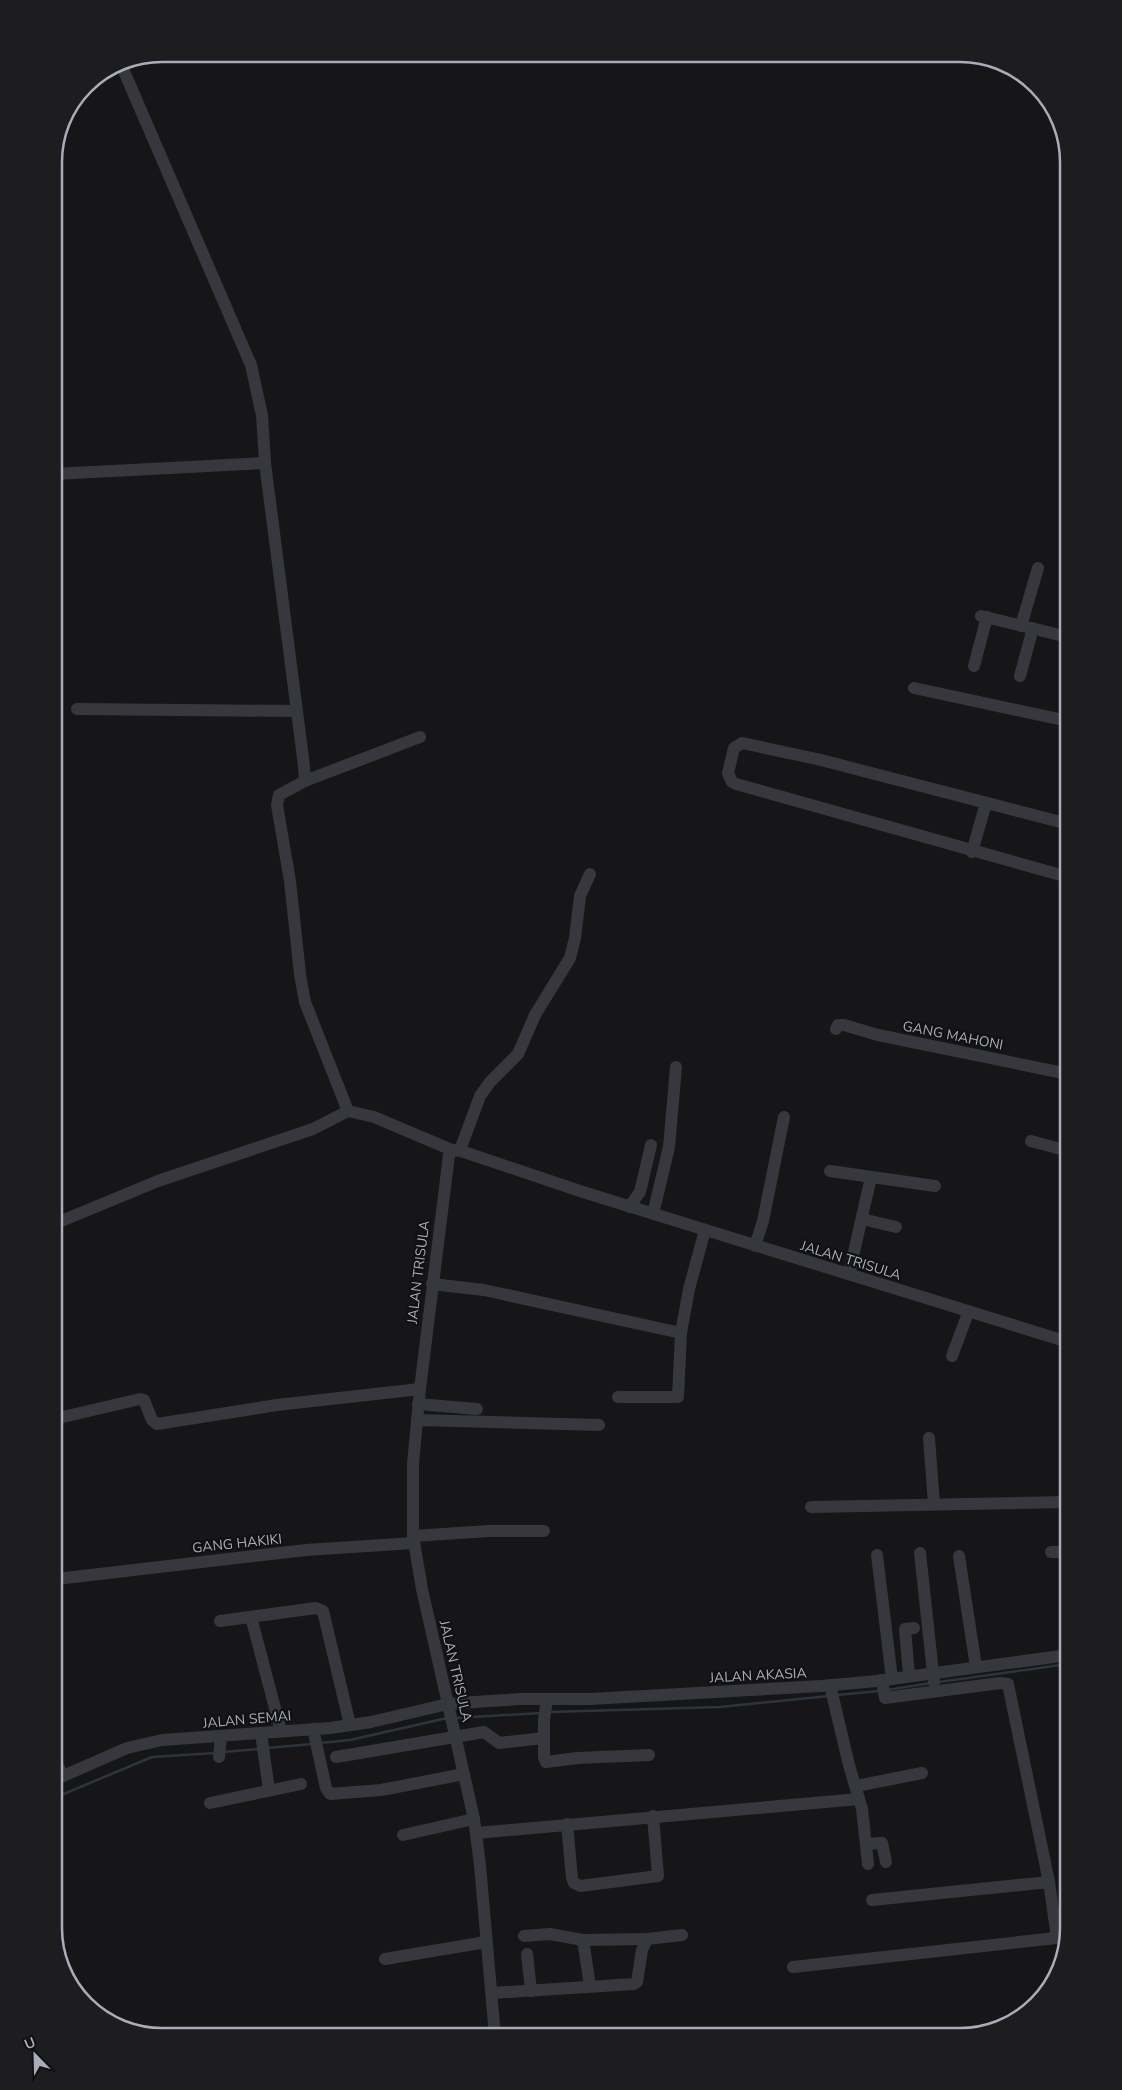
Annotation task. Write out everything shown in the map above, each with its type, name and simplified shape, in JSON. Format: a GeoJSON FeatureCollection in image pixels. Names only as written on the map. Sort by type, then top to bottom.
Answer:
{"type":"FeatureCollection","features":[{"type":"Feature","properties":{"kind":"street"},"geometry":{"type":"LineString","coordinates":[[124,70],[250,365],[262,415],[265,463],[305,774]]}},
{"type":"Feature","properties":{"kind":"street"},"geometry":{"type":"LineString","coordinates":[[63,474],[265,463]]}},
{"type":"Feature","properties":{"kind":"street"},"geometry":{"type":"LineString","coordinates":[[1020,676],[1038,568]]}},
{"type":"Feature","properties":{"kind":"street"},"geometry":{"type":"LineString","coordinates":[[974,666],[984,616],[1060,635]]}},
{"type":"Feature","properties":{"kind":"street"},"geometry":{"type":"LineString","coordinates":[[914,688],[1060,719]]}},
{"type":"Feature","properties":{"kind":"street"},"geometry":{"type":"LineString","coordinates":[[77,709],[297,711]]}},
{"type":"Feature","properties":{"kind":"street"},"geometry":{"type":"LineString","coordinates":[[348,1112],[305,1002],[290,882],[277,805],[279,795],[305,774],[420,737]]}},
{"type":"Feature","properties":{"kind":"street"},"geometry":{"type":"LineString","coordinates":[[1060,822],[817,759],[742,743],[734,748],[728,773],[732,782],[736,784],[972,852],[1060,875]]}},
{"type":"Feature","properties":{"kind":"street"},"geometry":{"type":"LineString","coordinates":[[972,852],[986,803]]}},
{"type":"Feature","properties":{"kind":"street"},"geometry":{"type":"LineString","coordinates":[[62,1221],[158,1181],[313,1129],[348,1112],[374,1117],[456,1150],[480,1096],[490,1082],[518,1054],[535,1015],[570,958],[574,948],[580,896],[590,874]]}},
{"type":"Feature","properties":{"kind":"street","name":"GANG MAHONI"},"geometry":{"type":"LineString","coordinates":[[836,1029],[838,1025],[844,1025],[878,1035],[1060,1072]]}},
{"type":"Feature","properties":{"kind":"street"},"geometry":{"type":"LineString","coordinates":[[653,1214],[669,1147],[676,1067]]}},
{"type":"Feature","properties":{"kind":"street"},"geometry":{"type":"LineString","coordinates":[[755,1246],[763,1221],[784,1116]]}},
{"type":"Feature","properties":{"kind":"street"},"geometry":{"type":"LineString","coordinates":[[1030,1141],[1060,1149]]}},
{"type":"Feature","properties":{"kind":"street"},"geometry":{"type":"LineString","coordinates":[[629,1206],[640,1192],[651,1144]]}},
{"type":"Feature","properties":{"kind":"street","name":"JALAN TRISULA"},"geometry":{"type":"LineString","coordinates":[[494,2027],[474,1819],[413,1540],[414,1464],[418,1404],[448,1157],[456,1150],[653,1214],[1060,1340]]}},
{"type":"Feature","properties":{"kind":"street"},"geometry":{"type":"LineString","coordinates":[[830,1171],[935,1186]]}},
{"type":"Feature","properties":{"kind":"street"},"geometry":{"type":"LineString","coordinates":[[849,1274],[871,1177]]}},
{"type":"Feature","properties":{"kind":"street"},"geometry":{"type":"LineString","coordinates":[[862,1219],[896,1227]]}},
{"type":"Feature","properties":{"kind":"street"},"geometry":{"type":"LineString","coordinates":[[618,1397],[678,1396],[682,1333],[689,1289],[704,1230]]}},
{"type":"Feature","properties":{"kind":"street"},"geometry":{"type":"LineString","coordinates":[[432,1284],[484,1290],[682,1333]]}},
{"type":"Feature","properties":{"kind":"street"},"geometry":{"type":"LineString","coordinates":[[952,1356],[968,1312]]}},
{"type":"Feature","properties":{"kind":"street"},"geometry":{"type":"LineString","coordinates":[[62,1417],[140,1399],[144,1400],[152,1420],[157,1424],[277,1405],[420,1389]]}},
{"type":"Feature","properties":{"kind":"street"},"geometry":{"type":"LineString","coordinates":[[418,1404],[477,1409]]}},
{"type":"Feature","properties":{"kind":"street"},"geometry":{"type":"LineString","coordinates":[[417,1420],[599,1425]]}},
{"type":"Feature","properties":{"kind":"street"},"geometry":{"type":"LineString","coordinates":[[930,1438],[934,1504]]}},
{"type":"Feature","properties":{"kind":"street"},"geometry":{"type":"LineString","coordinates":[[811,1507],[1060,1502]]}},
{"type":"Feature","properties":{"kind":"street","name":"GANG HAKIKI"},"geometry":{"type":"LineString","coordinates":[[65,1578],[489,1531],[544,1531]]}},
{"type":"Feature","properties":{"kind":"street"},"geometry":{"type":"LineString","coordinates":[[1051,1552],[1060,1552]]}},
{"type":"Feature","properties":{"kind":"street"},"geometry":{"type":"LineString","coordinates":[[920,1553],[936,1692]]}},
{"type":"Feature","properties":{"kind":"street"},"geometry":{"type":"LineString","coordinates":[[877,1555],[885,1698],[1000,1682],[1008,1684],[1060,1932]]}},
{"type":"Feature","properties":{"kind":"street"},"geometry":{"type":"LineString","coordinates":[[959,1556],[976,1667]]}},
{"type":"Feature","properties":{"kind":"street"},"geometry":{"type":"LineString","coordinates":[[220,1621],[316,1608],[324,1611],[350,1725]]}},
{"type":"Feature","properties":{"kind":"street"},"geometry":{"type":"LineString","coordinates":[[251,1617],[281,1731]]}},
{"type":"Feature","properties":{"kind":"street"},"geometry":{"type":"LineString","coordinates":[[909,1675],[905,1629],[914,1628]]}},
{"type":"Feature","properties":{"kind":"street","name":"JALAN AKASIA"},"geometry":{"type":"LineString","coordinates":[[450,1711],[546,1700],[831,1690],[885,1685],[909,1675],[934,1674],[1060,1656]]}},
{"type":"Feature","properties":{"kind":"street"},"geometry":{"type":"LineString","coordinates":[[831,1690],[857,1792],[868,1864]]}},
{"type":"Feature","properties":{"kind":"street"},"geometry":{"type":"LineString","coordinates":[[546,1700],[544,1715],[544,1757],[546,1762],[577,1758],[649,1754]]}},
{"type":"Feature","properties":{"kind":"street","name":"JALAN SEMAI"},"geometry":{"type":"LineString","coordinates":[[62,1776],[141,1744],[162,1740],[220,1746],[262,1738],[281,1731],[313,1732],[450,1711]]}},
{"type":"Feature","properties":{"kind":"street"},"geometry":{"type":"LineString","coordinates":[[313,1732],[326,1788],[330,1794],[382,1790],[464,1774]]}},
{"type":"Feature","properties":{"kind":"street"},"geometry":{"type":"LineString","coordinates":[[336,1757],[484,1732],[499,1743],[544,1738]]}},
{"type":"Feature","properties":{"kind":"street"},"geometry":{"type":"LineString","coordinates":[[262,1738],[269,1790]]}},
{"type":"Feature","properties":{"kind":"street"},"geometry":{"type":"LineString","coordinates":[[476,1833],[653,1816],[857,1792],[922,1773]]}},
{"type":"Feature","properties":{"kind":"street"},"geometry":{"type":"LineString","coordinates":[[210,1803],[301,1784]]}},
{"type":"Feature","properties":{"kind":"street"},"geometry":{"type":"LineString","coordinates":[[567,1824],[572,1878],[574,1883],[580,1886],[658,1876],[653,1816]]}},
{"type":"Feature","properties":{"kind":"street"},"geometry":{"type":"LineString","coordinates":[[403,1835],[474,1819]]}},
{"type":"Feature","properties":{"kind":"street"},"geometry":{"type":"LineString","coordinates":[[866,1844],[879,1842],[883,1844],[886,1862]]}},
{"type":"Feature","properties":{"kind":"street"},"geometry":{"type":"LineString","coordinates":[[872,1900],[1049,1882]]}},
{"type":"Feature","properties":{"kind":"street"},"geometry":{"type":"LineString","coordinates":[[524,1936],[550,1934],[583,1940],[647,1939],[682,1935]]}},
{"type":"Feature","properties":{"kind":"street"},"geometry":{"type":"LineString","coordinates":[[793,1967],[1059,1938]]}},
{"type":"Feature","properties":{"kind":"street"},"geometry":{"type":"LineString","coordinates":[[492,1993],[637,1982],[642,1950],[647,1939]]}},
{"type":"Feature","properties":{"kind":"street"},"geometry":{"type":"LineString","coordinates":[[583,1940],[590,1986]]}},
{"type":"Feature","properties":{"kind":"street"},"geometry":{"type":"LineString","coordinates":[[384,1959],[486,1942]]}},
{"type":"Feature","properties":{"kind":"street"},"geometry":{"type":"LineString","coordinates":[[527,1954],[531,1991]]}},
{"type":"Feature","properties":{"kind":"waterway"},"geometry":{"type":"LineString","coordinates":[[939,1682],[1060,1665]]}},
{"type":"Feature","properties":{"kind":"waterway"},"geometry":{"type":"LineString","coordinates":[[887,1690],[931,1683]]}},
{"type":"Feature","properties":{"kind":"waterway"},"geometry":{"type":"LineString","coordinates":[[837,1695],[879,1691]]}},
{"type":"Feature","properties":{"kind":"waterway"},"geometry":{"type":"LineString","coordinates":[[550,1712],[720,1707],[829,1696]]}},
{"type":"Feature","properties":{"kind":"waterway"},"geometry":{"type":"LineString","coordinates":[[455,1718],[542,1713]]}},
{"type":"Feature","properties":{"kind":"waterway"},"geometry":{"type":"LineString","coordinates":[[320,1743],[350,1740],[447,1718]]}},
{"type":"Feature","properties":{"kind":"waterway"},"geometry":{"type":"LineString","coordinates":[[268,1748],[312,1744]]}},
{"type":"Feature","properties":{"kind":"waterway"},"geometry":{"type":"LineString","coordinates":[[223,1752],[260,1749]]}},
{"type":"Feature","properties":{"kind":"waterway"},"geometry":{"type":"LineString","coordinates":[[62,1795],[152,1757],[215,1753]]}}]}
